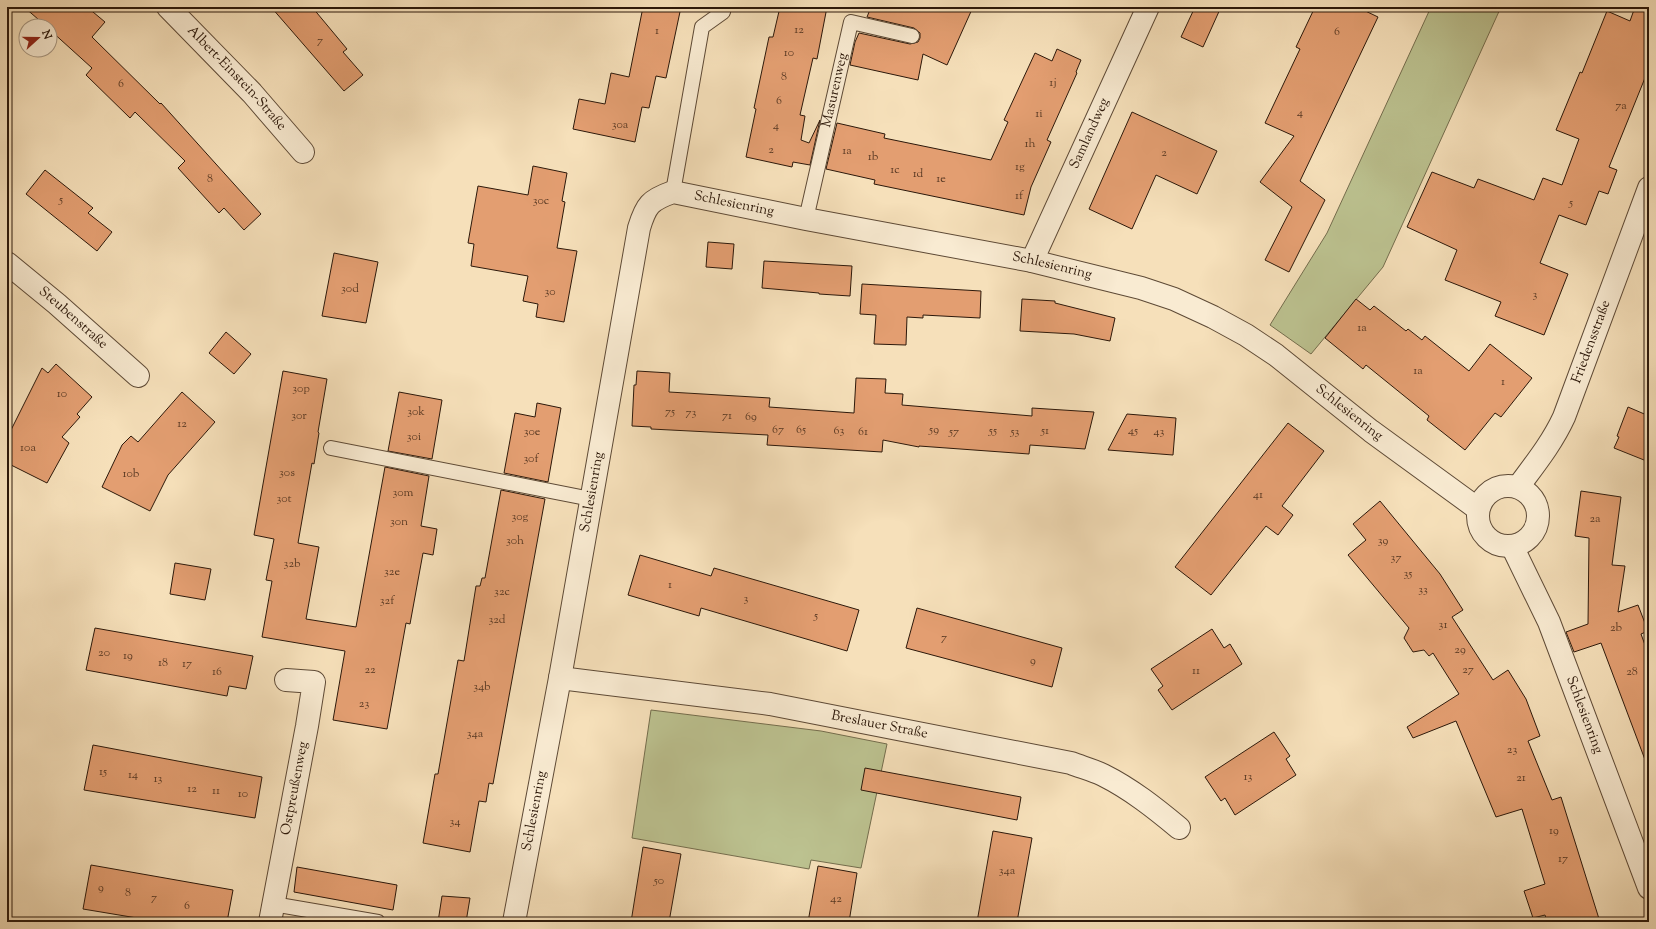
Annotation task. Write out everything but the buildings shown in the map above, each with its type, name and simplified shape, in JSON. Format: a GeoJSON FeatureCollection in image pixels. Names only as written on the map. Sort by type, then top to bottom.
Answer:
{"type":"FeatureCollection","features":[{"type":"Feature","properties":{"kind":"street","name":"Albert-Einstein-Straße"},"geometry":{"type":"LineString","coordinates":[[168,7],[252,93],[303,152]]}},
{"type":"Feature","properties":{"kind":"street","name":"Samlandweg"},"geometry":{"type":"LineString","coordinates":[[1032,261],[1148,7]]}},
{"type":"Feature","properties":{"kind":"street","name":"Friedensstraße"},"geometry":{"type":"LineString","coordinates":[[1518,487],[1546,451],[1564,417],[1649,188]]}},
{"type":"Feature","properties":{"kind":"street","name":"Schlesienring"},"geometry":{"type":"LineString","coordinates":[[514,922],[560,678],[639,228],[644,212],[655,198],[673,192],[806,219],[1032,261],[1141,288],[1174,299],[1220,321],[1276,355],[1371,431],[1478,509]]}},
{"type":"Feature","properties":{"kind":"street","name":"Steubenstraße"},"geometry":{"type":"LineString","coordinates":[[7,263],[57,304],[138,376]]}},
{"type":"Feature","properties":{"kind":"street"},"geometry":{"type":"LineString","coordinates":[[1510,485],[1518,487],[1526,491],[1532,497],[1538,515],[1536,527],[1528,539],[1512,546],[1506,547],[1495,544],[1486,538],[1480,529],[1477,518],[1478,509],[1488,493],[1502,486],[1510,485]]}},
{"type":"Feature","properties":{"kind":"street","name":"Schlesienring"},"geometry":{"type":"LineString","coordinates":[[1512,546],[1550,622],[1649,888]]}},
{"type":"Feature","properties":{"kind":"street","name":"Breslauer Straße"},"geometry":{"type":"LineString","coordinates":[[560,678],[770,704],[1071,763],[1102,774],[1129,790],[1149,803],[1179,828]]}},
{"type":"Feature","properties":{"kind":"street","name":"Ostpreußenweg"},"geometry":{"type":"LineString","coordinates":[[272,913],[314,682],[286,680]]}},
{"type":"Feature","properties":{"kind":"lane"},"geometry":{"type":"LineString","coordinates":[[673,192],[702,27],[723,12],[724,7]]}},
{"type":"Feature","properties":{"kind":"lane","name":"Masurenweg"},"geometry":{"type":"LineString","coordinates":[[806,219],[850,22],[912,36]]}},
{"type":"Feature","properties":{"kind":"lane"},"geometry":{"type":"LineString","coordinates":[[331,448],[591,500]]}},
{"type":"Feature","properties":{"kind":"lane"},"geometry":{"type":"LineString","coordinates":[[272,913],[378,922]]}},
{"type":"Feature","properties":{"kind":"green space"},"geometry":{"type":"Polygon","coordinates":[[[1431,7],[1501,7],[1383,267],[1311,354],[1270,325],[1327,233],[1431,7]]]}},
{"type":"Feature","properties":{"kind":"green space"},"geometry":{"type":"Polygon","coordinates":[[[651,710],[821,731],[887,744],[861,868],[811,860],[809,869],[632,838],[651,710]]]}}]}
